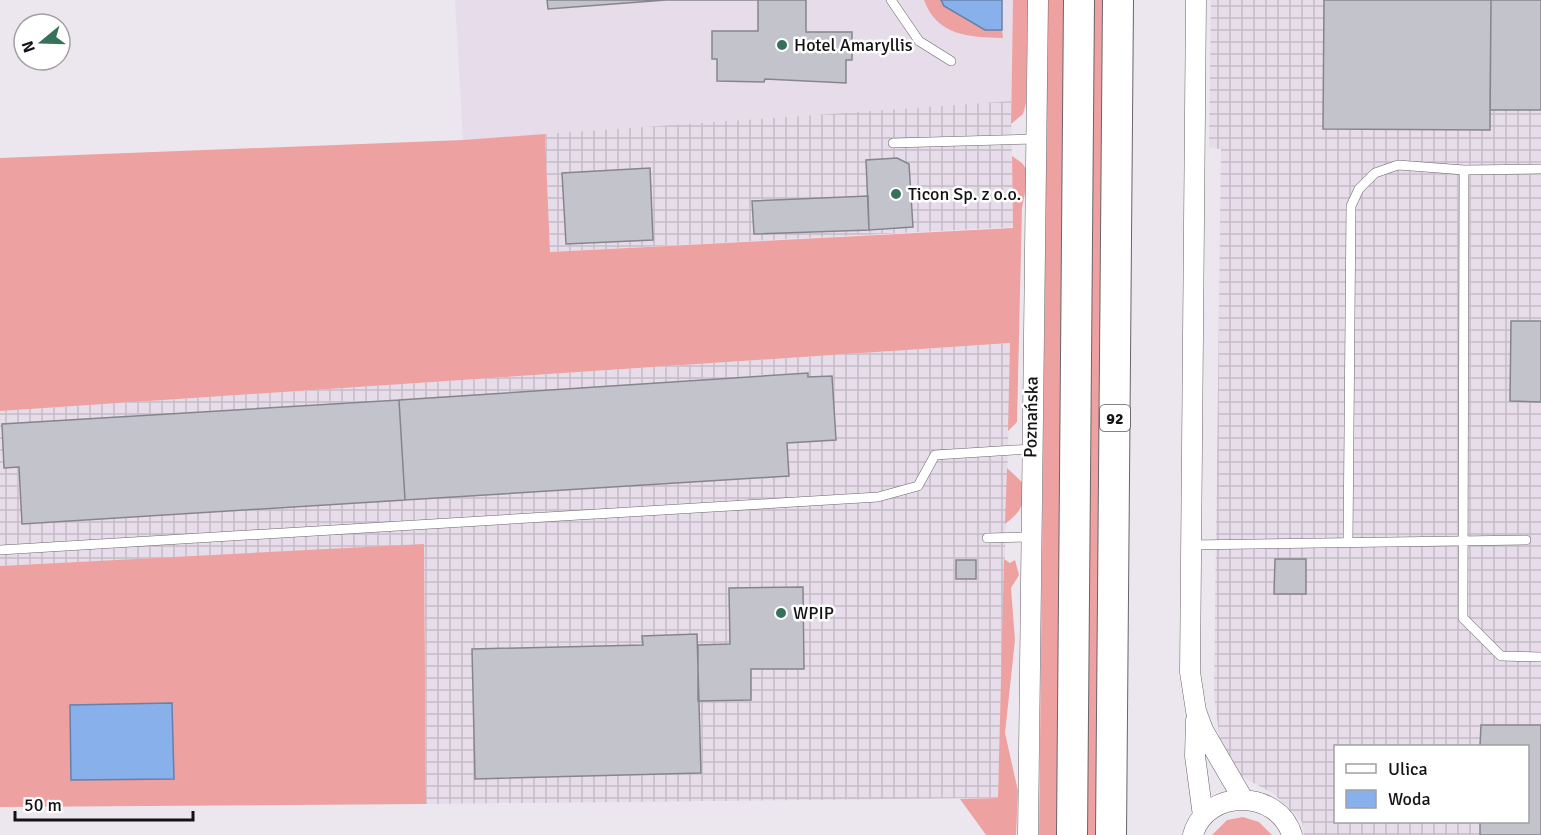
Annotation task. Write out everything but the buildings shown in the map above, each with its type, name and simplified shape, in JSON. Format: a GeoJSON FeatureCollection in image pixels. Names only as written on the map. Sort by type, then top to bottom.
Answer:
{"type":"FeatureCollection","features":[{"type":"Feature","properties":{"kind":"main road","name":"92"},"geometry":{"type":"LineString","coordinates":[[1072,835],[1079,0]]}},
{"type":"Feature","properties":{"kind":"main road","name":"92"},"geometry":{"type":"LineString","coordinates":[[1111,835],[1118,0]]}},
{"type":"Feature","properties":{"kind":"street","name":"Poznańska"},"geometry":{"type":"LineString","coordinates":[[1028,835],[1038,0]]}},
{"type":"Feature","properties":{"kind":"street"},"geometry":{"type":"LineString","coordinates":[[1196,0],[1190,672],[1196,711],[1195,756],[1203,816]]}},
{"type":"Feature","properties":{"kind":"street"},"geometry":{"type":"LineString","coordinates":[[1196,711],[1211,747],[1243,799]]}},
{"type":"Feature","properties":{"kind":"street"},"geometry":{"type":"LineString","coordinates":[[1192,835],[1203,816],[1228,801],[1243,799],[1262,803],[1278,813],[1292,835]]}},
{"type":"Feature","properties":{"kind":"lane"},"geometry":{"type":"LineString","coordinates":[[891,0],[919,41],[951,61]]}},
{"type":"Feature","properties":{"kind":"lane"},"geometry":{"type":"LineString","coordinates":[[893,143],[1037,139]]}},
{"type":"Feature","properties":{"kind":"lane"},"geometry":{"type":"LineString","coordinates":[[1348,543],[1351,206],[1359,189],[1376,173],[1398,165],[1464,170],[1541,170]]}},
{"type":"Feature","properties":{"kind":"lane"},"geometry":{"type":"LineString","coordinates":[[1464,170],[1463,618],[1501,656],[1541,657]]}},
{"type":"Feature","properties":{"kind":"lane"},"geometry":{"type":"LineString","coordinates":[[0,550],[878,497],[918,486],[935,455],[1031,449]]}},
{"type":"Feature","properties":{"kind":"lane"},"geometry":{"type":"LineString","coordinates":[[987,538],[1030,537]]}},
{"type":"Feature","properties":{"kind":"lane"},"geometry":{"type":"LineString","coordinates":[[1190,545],[1526,540]]}},
{"type":"Feature","properties":{"kind":"shaded area"},"geometry":{"type":"Polygon","coordinates":[[[455,0],[1013,0],[1011,101],[463,140],[455,0]]]}},
{"type":"Feature","properties":{"kind":"shaded area"},"geometry":{"type":"Polygon","coordinates":[[[924,0],[941,0],[944,6],[985,30],[1002,30],[1003,38],[966,35],[946,28],[937,21],[924,0]]]}},
{"type":"Feature","properties":{"kind":"shaded area"},"geometry":{"type":"Polygon","coordinates":[[[1013,0],[1028,0],[1026,103],[1023,114],[1011,124],[1013,0]]]}},
{"type":"Feature","properties":{"kind":"shaded area"},"geometry":{"type":"Polygon","coordinates":[[[1048,0],[1066,0],[1060,835],[1039,835],[1048,0]]]}},
{"type":"Feature","properties":{"kind":"shaded area"},"geometry":{"type":"Polygon","coordinates":[[[1091,0],[1107,0],[1100,835],[1084,835],[1091,0]]]}},
{"type":"Feature","properties":{"kind":"shaded area"},"geometry":{"type":"Polygon","coordinates":[[[1211,0],[1541,0],[1541,835],[1304,835],[1302,822],[1274,794],[1239,775],[1220,741],[1214,696],[1221,149],[1209,148],[1211,0]]]}},
{"type":"Feature","properties":{"kind":"shaded area"},"geometry":{"type":"Polygon","coordinates":[[[1011,101],[1013,227],[550,252],[545,134],[1011,101]]]}},
{"type":"Feature","properties":{"kind":"shaded area"},"geometry":{"type":"Polygon","coordinates":[[[545,134],[550,252],[1013,228],[1012,156],[1022,163],[1029,173],[1022,208],[1017,422],[1008,431],[1010,343],[0,411],[0,158],[463,140],[545,134]]]}},
{"type":"Feature","properties":{"kind":"shaded area"},"geometry":{"type":"Polygon","coordinates":[[[1011,343],[998,798],[426,804],[424,545],[0,566],[0,411],[1011,343]]]}},
{"type":"Feature","properties":{"kind":"shaded area"},"geometry":{"type":"Polygon","coordinates":[[[1007,468],[1023,483],[1023,502],[1019,511],[1005,524],[1007,468]]]}},
{"type":"Feature","properties":{"kind":"shaded area"},"geometry":{"type":"Polygon","coordinates":[[[424,544],[426,804],[0,807],[0,566],[424,544]]]}},
{"type":"Feature","properties":{"kind":"shaded area"},"geometry":{"type":"Polygon","coordinates":[[[1004,559],[1010,563],[1015,560],[1019,575],[1011,588],[1015,640],[1005,733],[1018,791],[1016,835],[986,835],[960,799],[998,798],[1004,559]]]}},
{"type":"Feature","properties":{"kind":"shaded area"},"geometry":{"type":"Polygon","coordinates":[[[1243,817],[1259,822],[1272,835],[1212,835],[1227,820],[1243,817]]]}},
{"type":"Feature","properties":{"kind":"water"},"geometry":{"type":"Polygon","coordinates":[[[941,0],[1002,0],[1002,30],[985,30],[944,6],[941,0]]]}},
{"type":"Feature","properties":{"kind":"water"},"geometry":{"type":"Polygon","coordinates":[[[172,703],[174,779],[71,780],[70,705],[172,703]]]}},
{"type":"Feature","properties":{"kind":"place","name":"Hotel Amaryllis"},"geometry":{"type":"Point","coordinates":[782,45]}},
{"type":"Feature","properties":{"kind":"place","name":"Ticon Sp. z o.o."},"geometry":{"type":"Point","coordinates":[896,194]}},
{"type":"Feature","properties":{"kind":"place","name":"WPIP"},"geometry":{"type":"Point","coordinates":[781,613]}}]}
